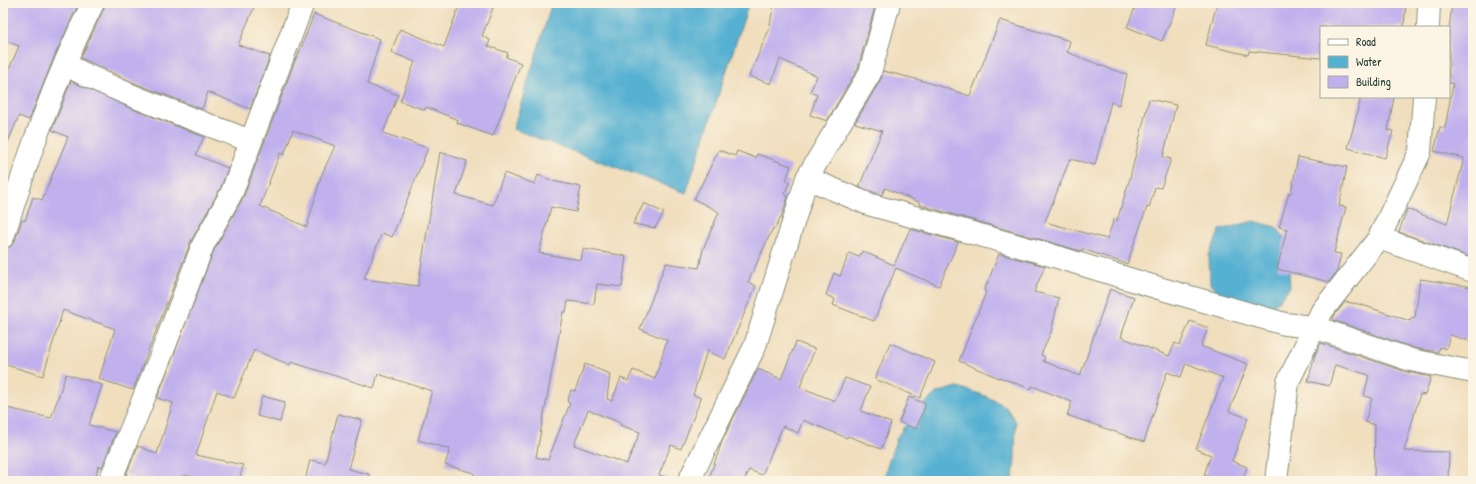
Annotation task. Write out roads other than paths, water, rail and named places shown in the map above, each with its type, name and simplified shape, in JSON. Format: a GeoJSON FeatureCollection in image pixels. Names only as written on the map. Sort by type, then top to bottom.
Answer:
{"type":"FeatureCollection","features":[{"type":"Feature","properties":{"kind":"street"},"geometry":{"type":"LineString","coordinates":[[3,237],[17,192],[59,77],[93,3]]}},
{"type":"Feature","properties":{"kind":"street"},"geometry":{"type":"LineString","coordinates":[[110,481],[203,245],[232,192],[303,3]]}},
{"type":"Feature","properties":{"kind":"street"},"geometry":{"type":"LineString","coordinates":[[689,481],[755,346],[807,178],[870,73],[889,3]]}},
{"type":"Feature","properties":{"kind":"street"},"geometry":{"type":"LineString","coordinates":[[1428,26],[1429,3]]}},
{"type":"Feature","properties":{"kind":"street"},"geometry":{"type":"LineString","coordinates":[[65,64],[127,93],[250,141]]}},
{"type":"Feature","properties":{"kind":"street"},"geometry":{"type":"LineString","coordinates":[[1276,481],[1288,382],[1322,311],[1379,238],[1420,152],[1424,98]]}},
{"type":"Feature","properties":{"kind":"street"},"geometry":{"type":"LineString","coordinates":[[807,178],[868,204],[1044,253],[1284,324],[1314,327],[1411,360],[1473,372]]}},
{"type":"Feature","properties":{"kind":"street"},"geometry":{"type":"LineString","coordinates":[[1379,238],[1473,271]]}},
{"type":"Feature","properties":{"kind":"water"},"geometry":{"type":"Polygon","coordinates":[[[552,3],[749,3],[686,193],[513,129],[552,3]]]}},
{"type":"Feature","properties":{"kind":"water"},"geometry":{"type":"Polygon","coordinates":[[[1254,221],[1276,227],[1287,240],[1290,287],[1275,305],[1230,301],[1210,284],[1209,255],[1220,230],[1254,221]]]}},
{"type":"Feature","properties":{"kind":"water"},"geometry":{"type":"Polygon","coordinates":[[[958,387],[983,395],[1005,406],[1016,422],[1013,481],[884,481],[887,466],[897,437],[913,415],[936,393],[958,387]]]}}]}
